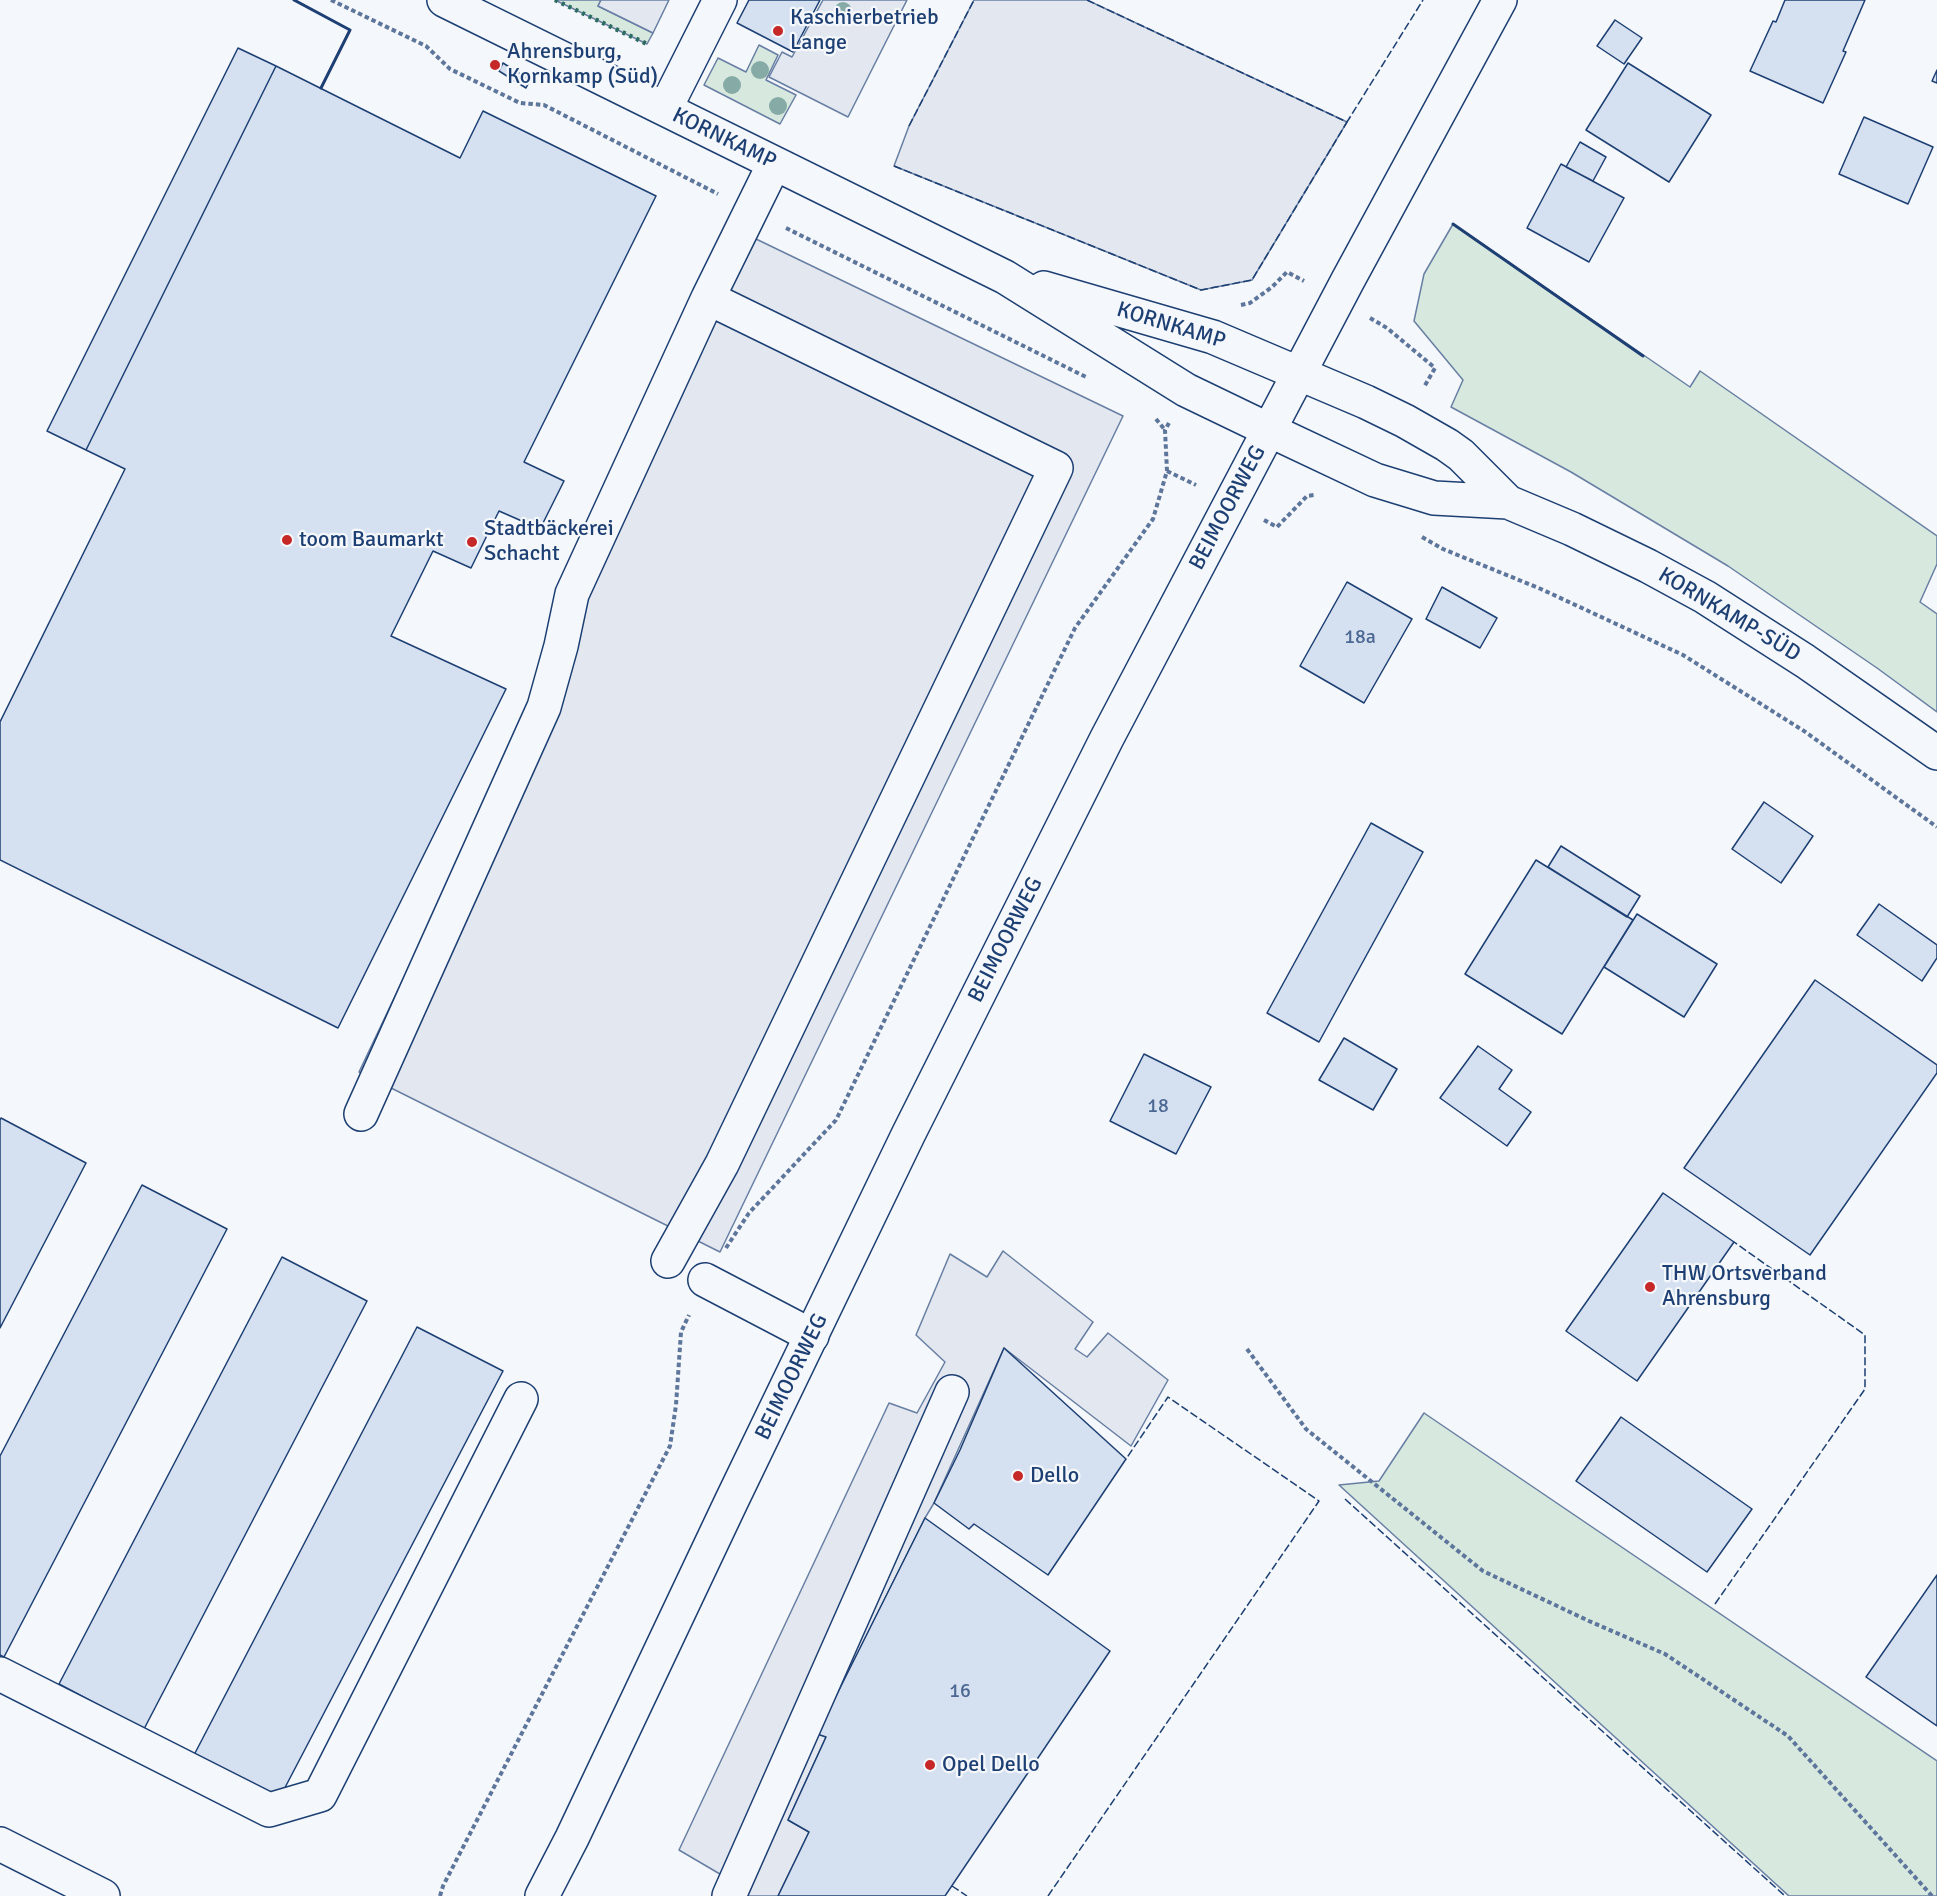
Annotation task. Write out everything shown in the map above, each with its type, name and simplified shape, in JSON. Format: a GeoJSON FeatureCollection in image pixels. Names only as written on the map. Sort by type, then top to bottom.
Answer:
{"type":"FeatureCollection","features":[{"type":"Feature","properties":{"kind":"street","name":"KORNKAMP"},"geometry":{"type":"LineString","coordinates":[[444,0],[1005,277],[1186,390],[1269,430]]}},
{"type":"Feature","properties":{"kind":"street"},"geometry":{"type":"LineString","coordinates":[[656,105],[696,0]]}},
{"type":"Feature","properties":{"kind":"street"},"geometry":{"type":"LineString","coordinates":[[656,105],[720,0]]}},
{"type":"Feature","properties":{"kind":"street","name":"BEIMOORWEG"},"geometry":{"type":"LineString","coordinates":[[542,1896],[572,1838],[914,1124],[1091,770],[1338,299],[1500,0]]}},
{"type":"Feature","properties":{"kind":"street"},"geometry":{"type":"LineString","coordinates":[[361,1114],[544,707],[561,646],[572,594],[643,445],[708,298],[774,164]]}},
{"type":"Feature","properties":{"kind":"street","name":"KORNKAMP"},"geometry":{"type":"LineString","coordinates":[[1005,277],[1213,337],[1299,373]]}},
{"type":"Feature","properties":{"kind":"street"},"geometry":{"type":"LineString","coordinates":[[668,1261],[722,1164],[1056,468],[708,298]]}},
{"type":"Feature","properties":{"kind":"street","name":"KORNKAMP-SÜD"},"geometry":{"type":"LineString","coordinates":[[1299,373],[1405,421],[1447,445],[1461,455],[1508,501],[1648,566],[1705,597],[1805,661],[1937,753]]}},
{"type":"Feature","properties":{"kind":"street","name":"KORNKAMP-SÜD"},"geometry":{"type":"LineString","coordinates":[[1269,430],[1376,480],[1434,498],[1508,501]]}},
{"type":"Feature","properties":{"kind":"street"},"geometry":{"type":"LineString","coordinates":[[705,1280],[812,1336]]}},
{"type":"Feature","properties":{"kind":"street"},"geometry":{"type":"LineString","coordinates":[[729,1896],[952,1392]]}},
{"type":"Feature","properties":{"kind":"street"},"geometry":{"type":"LineString","coordinates":[[0,1674],[268,1810],[320,1795],[520,1399]]}},
{"type":"Feature","properties":{"kind":"street"},"geometry":{"type":"LineString","coordinates":[[0,1844],[103,1896]]}},
{"type":"Feature","properties":{"kind":"path"},"geometry":{"type":"LineString","coordinates":[[1338,299],[1387,328],[1434,368]]}},
{"type":"Feature","properties":{"kind":"path"},"geometry":{"type":"LineString","coordinates":[[440,1896],[443,1886],[670,1446],[676,1406],[681,1332],[705,1280],[749,1213],[836,1120],[1075,628],[1153,519],[1167,471],[1166,430]]}},
{"type":"Feature","properties":{"kind":"path"},"geometry":{"type":"LineString","coordinates":[[1307,496],[1318,494]]}},
{"type":"Feature","properties":{"kind":"path"},"geometry":{"type":"LineString","coordinates":[[1416,533],[1443,549],[1541,589],[1683,655],[1804,731],[1937,827]]}},
{"type":"Feature","properties":{"kind":"path"},"geometry":{"type":"LineString","coordinates":[[1247,1349],[1306,1428],[1483,1571],[1665,1654],[1788,1736],[1932,1896]]}},
{"type":"Feature","properties":{"kind":"shaded area"},"geometry":{"type":"Polygon","coordinates":[[[555,0],[601,0],[598,6],[653,33],[647,44],[555,0]]]}},
{"type":"Feature","properties":{"kind":"shaded area"},"geometry":{"type":"Polygon","coordinates":[[[601,0],[669,0],[653,33],[598,6],[601,0]]]}},
{"type":"Feature","properties":{"kind":"shaded area"},"geometry":{"type":"Polygon","coordinates":[[[823,0],[907,0],[848,117],[769,77],[782,52],[792,57],[823,0]]]}},
{"type":"Feature","properties":{"kind":"shaded area"},"geometry":{"type":"Polygon","coordinates":[[[974,0],[1087,0],[1347,122],[1252,280],[1201,290],[894,166],[909,126],[974,0]]]}},
{"type":"Feature","properties":{"kind":"shaded area"},"geometry":{"type":"Polygon","coordinates":[[[759,45],[778,55],[766,80],[796,95],[780,124],[704,85],[718,58],[746,72],[759,45]]]}},
{"type":"Feature","properties":{"kind":"shaded area"},"geometry":{"type":"Polygon","coordinates":[[[1453,224],[1690,387],[1700,371],[1937,536],[1937,564],[1920,602],[1937,614],[1937,712],[1728,566],[1571,472],[1451,407],[1463,380],[1414,321],[1424,274],[1453,224]]]}},
{"type":"Feature","properties":{"kind":"shaded area"},"geometry":{"type":"Polygon","coordinates":[[[727,225],[1123,416],[720,1252],[359,1072],[528,716],[727,225]]]}},
{"type":"Feature","properties":{"kind":"shaded area","name":"Dello"},"geometry":{"type":"Polygon","coordinates":[[[1003,1251],[1093,1322],[1075,1349],[1087,1357],[1108,1333],[1168,1380],[1131,1446],[1004,1348],[934,1503],[818,1733],[826,1737],[788,1820],[809,1832],[778,1896],[715,1896],[725,1877],[679,1850],[889,1403],[917,1413],[945,1362],[916,1335],[950,1254],[987,1277],[1003,1251]]]}},
{"type":"Feature","properties":{"kind":"shaded area"},"geometry":{"type":"Polygon","coordinates":[[[1424,1413],[1937,1761],[1937,1896],[1789,1896],[1339,1485],[1379,1481],[1424,1413]]]}},
{"type":"Feature","properties":{"kind":"building","name":"Kaschierbetrieb Lange"},"geometry":{"type":"Polygon","coordinates":[[[749,0],[820,0],[793,52],[737,23],[749,0]]]}},
{"type":"Feature","properties":{"kind":"building"},"geometry":{"type":"Polygon","coordinates":[[[1785,0],[1865,0],[1843,51],[1846,52],[1823,103],[1750,71],[1785,0]]]}},
{"type":"Feature","properties":{"kind":"building"},"geometry":{"type":"Polygon","coordinates":[[[1615,20],[1642,38],[1624,64],[1597,46],[1615,20]]]}},
{"type":"Feature","properties":{"kind":"building"},"geometry":{"type":"Polygon","coordinates":[[[238,48],[276,66],[86,450],[47,431],[238,48]]]}},
{"type":"Feature","properties":{"kind":"building"},"geometry":{"type":"Polygon","coordinates":[[[503,63],[530,80],[526,88],[499,71],[503,63]]]}},
{"type":"Feature","properties":{"kind":"building"},"geometry":{"type":"Polygon","coordinates":[[[1628,63],[1711,115],[1669,182],[1586,130],[1628,63]]]}},
{"type":"Feature","properties":{"kind":"building","name":"toom Baumarkt"},"geometry":{"type":"Polygon","coordinates":[[[276,66],[460,158],[483,111],[656,196],[524,462],[564,481],[540,529],[499,511],[471,568],[433,551],[391,636],[506,689],[338,1028],[0,860],[0,722],[125,469],[86,450],[276,66]]]}},
{"type":"Feature","properties":{"kind":"building"},"geometry":{"type":"Polygon","coordinates":[[[1937,70],[1937,83],[1932,81],[1937,70]]]}},
{"type":"Feature","properties":{"kind":"building"},"geometry":{"type":"Polygon","coordinates":[[[1864,117],[1933,147],[1908,204],[1839,174],[1864,117]]]}},
{"type":"Feature","properties":{"kind":"building"},"geometry":{"type":"Polygon","coordinates":[[[1580,142],[1606,157],[1593,181],[1566,167],[1580,142]]]}},
{"type":"Feature","properties":{"kind":"building"},"geometry":{"type":"Polygon","coordinates":[[[1561,164],[1624,198],[1589,262],[1527,228],[1561,164]]]}},
{"type":"Feature","properties":{"kind":"building"},"geometry":{"type":"Polygon","coordinates":[[[1347,582],[1412,619],[1364,703],[1300,666],[1347,582]]]}},
{"type":"Feature","properties":{"kind":"building"},"geometry":{"type":"Polygon","coordinates":[[[1442,587],[1497,618],[1480,648],[1426,619],[1442,587]]]}},
{"type":"Feature","properties":{"kind":"building"},"geometry":{"type":"Polygon","coordinates":[[[1764,802],[1813,836],[1781,883],[1732,849],[1764,802]]]}},
{"type":"Feature","properties":{"kind":"building"},"geometry":{"type":"Polygon","coordinates":[[[1371,823],[1423,852],[1319,1042],[1267,1013],[1371,823]]]}},
{"type":"Feature","properties":{"kind":"building"},"geometry":{"type":"Polygon","coordinates":[[[1561,846],[1640,896],[1627,917],[1548,867],[1561,846]]]}},
{"type":"Feature","properties":{"kind":"building"},"geometry":{"type":"Polygon","coordinates":[[[1536,860],[1633,920],[1562,1034],[1465,974],[1536,860]]]}},
{"type":"Feature","properties":{"kind":"building"},"geometry":{"type":"Polygon","coordinates":[[[1879,904],[1937,945],[1937,958],[1922,981],[1857,935],[1879,904]]]}},
{"type":"Feature","properties":{"kind":"building"},"geometry":{"type":"Polygon","coordinates":[[[1637,914],[1717,964],[1684,1017],[1604,967],[1637,914]]]}},
{"type":"Feature","properties":{"kind":"building"},"geometry":{"type":"Polygon","coordinates":[[[1815,980],[1937,1065],[1937,1073],[1810,1255],[1684,1168],[1815,980]]]}},
{"type":"Feature","properties":{"kind":"building"},"geometry":{"type":"Polygon","coordinates":[[[1344,1038],[1397,1069],[1373,1110],[1319,1080],[1344,1038]]]}},
{"type":"Feature","properties":{"kind":"building"},"geometry":{"type":"Polygon","coordinates":[[[1478,1046],[1512,1070],[1499,1089],[1531,1112],[1507,1146],[1440,1098],[1478,1046]]]}},
{"type":"Feature","properties":{"kind":"building"},"geometry":{"type":"Polygon","coordinates":[[[1144,1054],[1211,1087],[1176,1154],[1110,1121],[1144,1054]]]}},
{"type":"Feature","properties":{"kind":"building"},"geometry":{"type":"Polygon","coordinates":[[[1,1118],[86,1163],[0,1328],[0,1120],[1,1118]]]}},
{"type":"Feature","properties":{"kind":"building"},"geometry":{"type":"Polygon","coordinates":[[[142,1185],[227,1229],[4,1657],[0,1655],[0,1456],[142,1185]]]}},
{"type":"Feature","properties":{"kind":"building","name":"THW Ortsverband Ahrensburg"},"geometry":{"type":"Polygon","coordinates":[[[1663,1193],[1734,1242],[1637,1381],[1566,1331],[1663,1193]]]}},
{"type":"Feature","properties":{"kind":"building"},"geometry":{"type":"Polygon","coordinates":[[[282,1257],[367,1301],[144,1729],[59,1684],[282,1257]]]}},
{"type":"Feature","properties":{"kind":"building"},"geometry":{"type":"Polygon","coordinates":[[[417,1327],[503,1371],[279,1799],[194,1755],[417,1327]]]}},
{"type":"Feature","properties":{"kind":"building"},"geometry":{"type":"Polygon","coordinates":[[[1004,1348],[1126,1459],[1048,1575],[974,1524],[969,1529],[934,1503],[960,1450],[1004,1348]]]}},
{"type":"Feature","properties":{"kind":"building"},"geometry":{"type":"Polygon","coordinates":[[[1621,1417],[1752,1509],[1707,1572],[1576,1481],[1621,1417]]]}},
{"type":"Feature","properties":{"kind":"building"},"geometry":{"type":"Polygon","coordinates":[[[925,1518],[1110,1651],[945,1896],[778,1896],[809,1832],[788,1820],[826,1737],[817,1734],[925,1518]]]}},
{"type":"Feature","properties":{"kind":"building"},"geometry":{"type":"Polygon","coordinates":[[[1937,1575],[1937,1726],[1866,1677],[1937,1575]]]}},
{"type":"Feature","properties":{"kind":"hedge"},"geometry":{"type":"LineString","coordinates":[[555,0],[647,44]]}},
{"type":"Feature","properties":{"kind":"fence"},"geometry":{"type":"LineString","coordinates":[[909,126],[974,0]]}},
{"type":"Feature","properties":{"kind":"fence"},"geometry":{"type":"LineString","coordinates":[[1087,0],[1347,122],[1423,0]]}},
{"type":"Feature","properties":{"kind":"fence"},"geometry":{"type":"LineString","coordinates":[[894,166],[1201,290],[1252,280],[1347,122]]}},
{"type":"Feature","properties":{"kind":"fence"},"geometry":{"type":"LineString","coordinates":[[1715,1604],[1865,1389],[1865,1335],[1734,1242]]}},
{"type":"Feature","properties":{"kind":"fence"},"geometry":{"type":"LineString","coordinates":[[1048,1896],[1319,1501],[1168,1397],[1126,1459]]}},
{"type":"Feature","properties":{"kind":"fence"},"geometry":{"type":"LineString","coordinates":[[1345,1499],[1785,1896]]}},
{"type":"Feature","properties":{"kind":"fence"},"geometry":{"type":"LineString","coordinates":[[952,1886],[967,1896]]}},
{"type":"Feature","properties":{"kind":"wall"},"geometry":{"type":"LineString","coordinates":[[294,0],[350,30],[321,88]]}},
{"type":"Feature","properties":{"kind":"wall"},"geometry":{"type":"LineString","coordinates":[[1453,224],[1643,356]]}},
{"type":"Feature","properties":{"kind":"place","name":"Kaschierbetrieb Lange"},"geometry":{"type":"Point","coordinates":[778,31]}},
{"type":"Feature","properties":{"kind":"place","name":"Ahrensburg, Kornkamp (Süd)"},"geometry":{"type":"Point","coordinates":[495,65]}},
{"type":"Feature","properties":{"kind":"place","name":"toom Baumarkt"},"geometry":{"type":"Point","coordinates":[287,540]}},
{"type":"Feature","properties":{"kind":"place","name":"Stadtbäckerei Schacht"},"geometry":{"type":"Point","coordinates":[472,542]}},
{"type":"Feature","properties":{"kind":"place","name":"THW Ortsverband Ahrensburg"},"geometry":{"type":"Point","coordinates":[1650,1287]}},
{"type":"Feature","properties":{"kind":"place","name":"Dello"},"geometry":{"type":"Point","coordinates":[1018,1476]}},
{"type":"Feature","properties":{"kind":"place","name":"Opel Dello"},"geometry":{"type":"Point","coordinates":[930,1765]}}]}
